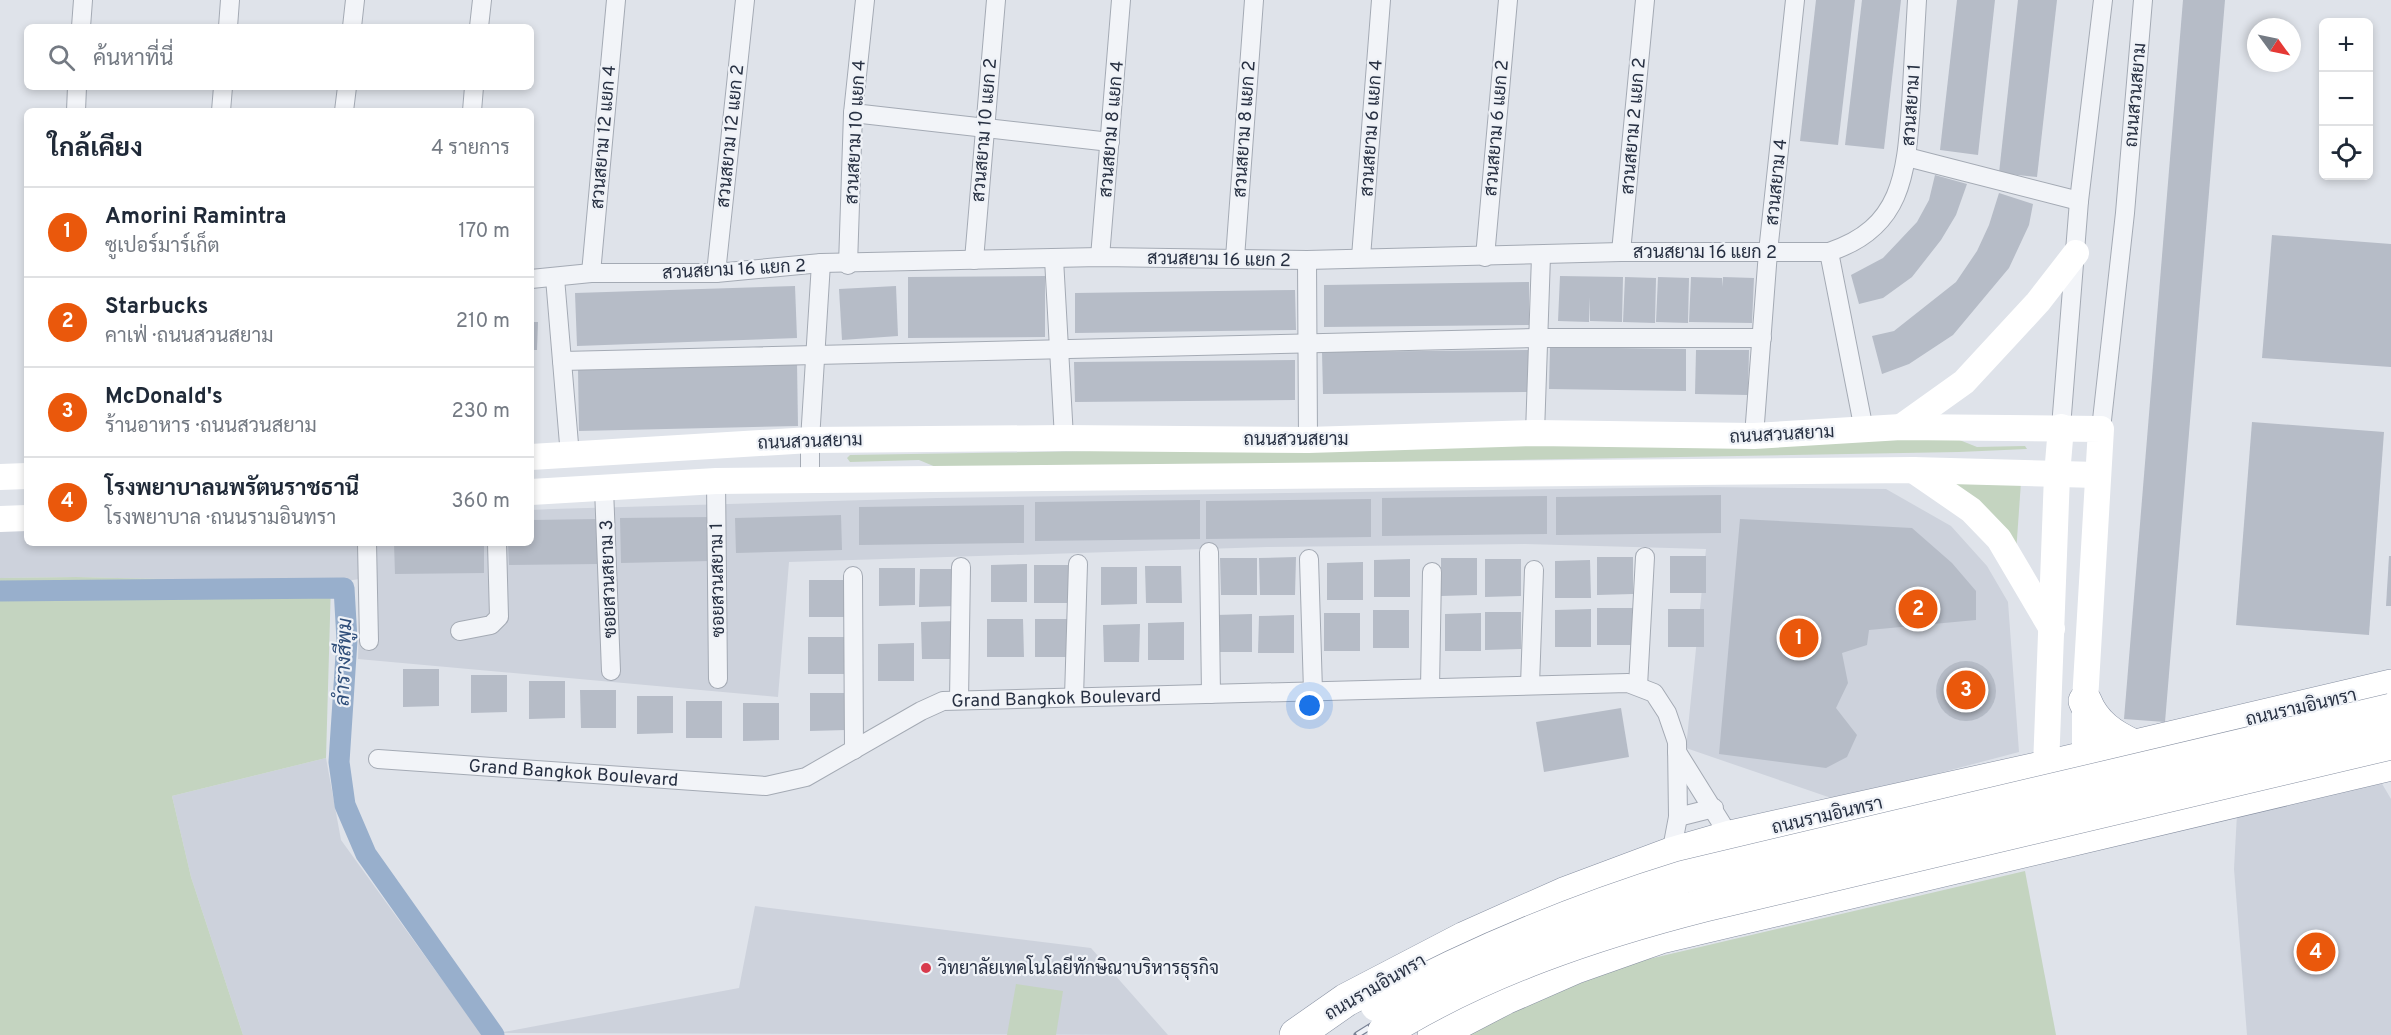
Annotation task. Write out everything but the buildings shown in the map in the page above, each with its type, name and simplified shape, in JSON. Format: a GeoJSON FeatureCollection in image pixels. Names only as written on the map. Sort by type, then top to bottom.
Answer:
{"type":"FeatureCollection","features":[{"type":"Feature","properties":{"kind":"highway","name":"ถนนรามอินทรา"},"geometry":{"type":"LineString","coordinates":[[1296,1035],[1346,1000],[1465,938],[1564,894],[1671,854],[1730,837],[2046,767],[2391,686]]}},
{"type":"Feature","properties":{"kind":"highway"},"geometry":{"type":"LineString","coordinates":[[2085,701],[2091,716],[2106,730],[2134,746]]}},
{"type":"Feature","properties":{"kind":"highway"},"geometry":{"type":"LineString","coordinates":[[2298,707],[2313,783]]}},
{"type":"Feature","properties":{"kind":"highway","name":"ถนนรามอินทรา"},"geometry":{"type":"LineString","coordinates":[[1380,1024],[1488,950],[1624,895],[1684,877],[2391,710]]}},
{"type":"Feature","properties":{"kind":"highway","name":"ถนนรามอินทรา"},"geometry":{"type":"LineString","coordinates":[[1324,1035],[1380,1024],[1620,928],[1705,905],[2391,743]]}},
{"type":"Feature","properties":{"kind":"highway"},"geometry":{"type":"LineString","coordinates":[[1434,1035],[1505,998],[1576,967],[1661,937],[2391,764]]}},
{"type":"Feature","properties":{"kind":"highway"},"geometry":{"type":"LineString","coordinates":[[1937,790],[1978,798],[1989,810],[1992,827],[1990,837],[1950,868]]}},
{"type":"Feature","properties":{"kind":"street"},"geometry":{"type":"LineString","coordinates":[[81,24],[83,0]]}},
{"type":"Feature","properties":{"kind":"street"},"geometry":{"type":"LineString","coordinates":[[228,24],[230,0]]}},
{"type":"Feature","properties":{"kind":"street"},"geometry":{"type":"LineString","coordinates":[[352,24],[355,0]]}},
{"type":"Feature","properties":{"kind":"street"},"geometry":{"type":"LineString","coordinates":[[479,24],[482,0]]}},
{"type":"Feature","properties":{"kind":"street","name":"สวนสยาม 12 แยก 4"},"geometry":{"type":"LineString","coordinates":[[591,273],[616,0]]}},
{"type":"Feature","properties":{"kind":"street","name":"สวนสยาม 12 แยก 2"},"geometry":{"type":"LineString","coordinates":[[716,273],[745,0]]}},
{"type":"Feature","properties":{"kind":"street","name":"สวนสยาม 10 แยก 4"},"geometry":{"type":"LineString","coordinates":[[848,265],[853,113],[865,0]]}},
{"type":"Feature","properties":{"kind":"street","name":"สวนสยาม 10 แยก 2"},"geometry":{"type":"LineString","coordinates":[[974,260],[996,0]]}},
{"type":"Feature","properties":{"kind":"street","name":"สวนสยาม 8 แยก 4"},"geometry":{"type":"LineString","coordinates":[[1100,258],[1121,0]]}},
{"type":"Feature","properties":{"kind":"street","name":"สวนสยาม 8 แยก 2"},"geometry":{"type":"LineString","coordinates":[[1235,258],[1254,0]]}},
{"type":"Feature","properties":{"kind":"street","name":"สวนสยาม 6 แยก 4"},"geometry":{"type":"LineString","coordinates":[[1361,257],[1381,0]]}},
{"type":"Feature","properties":{"kind":"street","name":"สวนสยาม 6 แยก 2"},"geometry":{"type":"LineString","coordinates":[[1485,257],[1508,0]]}},
{"type":"Feature","properties":{"kind":"street","name":"สวนสยาม 2 แยก 2"},"geometry":{"type":"LineString","coordinates":[[1621,252],[1645,0]]}},
{"type":"Feature","properties":{"kind":"street","name":"สวนสยาม 4"},"geometry":{"type":"LineString","coordinates":[[1754,436],[1768,252],[1795,0]]}},
{"type":"Feature","properties":{"kind":"street","name":"สวนสยาม 1"},"geometry":{"type":"LineString","coordinates":[[1892,207],[1902,184],[1907,157],[1917,0]]}},
{"type":"Feature","properties":{"kind":"street"},"geometry":{"type":"LineString","coordinates":[[2058,844],[2046,767],[2057,475],[2079,201],[2103,0]]}},
{"type":"Feature","properties":{"kind":"street","name":"ถนนสวนสยาม"},"geometry":{"type":"LineString","coordinates":[[2098,835],[2085,758],[2085,701],[2097,475],[2125,213],[2144,0]]}},
{"type":"Feature","properties":{"kind":"street"},"geometry":{"type":"LineString","coordinates":[[76,108],[77,90]]}},
{"type":"Feature","properties":{"kind":"street"},"geometry":{"type":"LineString","coordinates":[[220,108],[223,90]]}},
{"type":"Feature","properties":{"kind":"street"},"geometry":{"type":"LineString","coordinates":[[344,108],[346,90]]}},
{"type":"Feature","properties":{"kind":"street"},"geometry":{"type":"LineString","coordinates":[[472,108],[474,90]]}},
{"type":"Feature","properties":{"kind":"street"},"geometry":{"type":"LineString","coordinates":[[853,113],[1110,142]]}},
{"type":"Feature","properties":{"kind":"street"},"geometry":{"type":"LineString","coordinates":[[1907,157],[2079,201]]}},
{"type":"Feature","properties":{"kind":"street","name":"สวนสยาม 16 แยก 2"},"geometry":{"type":"LineString","coordinates":[[534,279],[591,273],[716,273],[820,264],[974,260],[1235,258],[1307,260],[1361,257],[1541,256],[1621,252],[1829,252],[1851,244],[1874,228],[1892,207]]}},
{"type":"Feature","properties":{"kind":"street"},"geometry":{"type":"LineString","coordinates":[[1829,252],[1864,429]]}},
{"type":"Feature","properties":{"kind":"street"},"geometry":{"type":"LineString","coordinates":[[1901,427],[1964,382],[2038,302],[2076,253]]}},
{"type":"Feature","properties":{"kind":"street"},"geometry":{"type":"LineString","coordinates":[[1535,433],[1541,256]]}},
{"type":"Feature","properties":{"kind":"street"},"geometry":{"type":"LineString","coordinates":[[1054,259],[1064,438]]}},
{"type":"Feature","properties":{"kind":"street"},"geometry":{"type":"LineString","coordinates":[[1307,260],[1308,440]]}},
{"type":"Feature","properties":{"kind":"street"},"geometry":{"type":"LineString","coordinates":[[810,481],[810,440],[817,353],[820,264]]}},
{"type":"Feature","properties":{"kind":"street"},"geometry":{"type":"LineString","coordinates":[[555,278],[570,456]]}},
{"type":"Feature","properties":{"kind":"street"},"geometry":{"type":"LineString","coordinates":[[562,361],[1059,347],[1537,338],[1762,338]]}},
{"type":"Feature","properties":{"kind":"street","name":"ถนนสวนสยาม"},"geometry":{"type":"LineString","coordinates":[[534,457],[810,440],[1064,438],[1308,440],[1535,433],[1754,436],[1901,427],[2101,429]]}},
{"type":"Feature","properties":{"kind":"street"},"geometry":{"type":"LineString","coordinates":[[1913,470],[1971,510],[1999,539],[2052,629]]}},
{"type":"Feature","properties":{"kind":"street","name":"ถนนสวนสยาม"},"geometry":{"type":"LineString","coordinates":[[534,492],[716,481],[1913,470],[2097,475]]}},
{"type":"Feature","properties":{"kind":"street"},"geometry":{"type":"LineString","coordinates":[[0,477],[24,476]]}},
{"type":"Feature","properties":{"kind":"street","name":"ซอยสวนสยาม 1"},"geometry":{"type":"LineString","coordinates":[[716,481],[718,679]]}},
{"type":"Feature","properties":{"kind":"street","name":"ซอยสวนสยาม 3"},"geometry":{"type":"LineString","coordinates":[[604,488],[611,671]]}},
{"type":"Feature","properties":{"kind":"street"},"geometry":{"type":"LineString","coordinates":[[0,519],[24,518]]}},
{"type":"Feature","properties":{"kind":"street"},"geometry":{"type":"LineString","coordinates":[[367,546],[369,641]]}},
{"type":"Feature","properties":{"kind":"street"},"geometry":{"type":"LineString","coordinates":[[460,631],[491,625],[499,617],[497,546]]}},
{"type":"Feature","properties":{"kind":"street"},"geometry":{"type":"LineString","coordinates":[[1209,552],[1211,694]]}},
{"type":"Feature","properties":{"kind":"street"},"geometry":{"type":"LineString","coordinates":[[1645,557],[1638,686],[1654,693],[1667,713],[1677,752],[1678,817],[1671,854]]}},
{"type":"Feature","properties":{"kind":"street"},"geometry":{"type":"LineString","coordinates":[[1309,559],[1313,691]]}},
{"type":"Feature","properties":{"kind":"street"},"geometry":{"type":"LineString","coordinates":[[1074,697],[1078,564]]}},
{"type":"Feature","properties":{"kind":"street"},"geometry":{"type":"LineString","coordinates":[[959,700],[961,567]]}},
{"type":"Feature","properties":{"kind":"street"},"geometry":{"type":"LineString","coordinates":[[1530,685],[1534,570]]}},
{"type":"Feature","properties":{"kind":"street"},"geometry":{"type":"LineString","coordinates":[[1430,688],[1432,572]]}},
{"type":"Feature","properties":{"kind":"street"},"geometry":{"type":"LineString","coordinates":[[853,576],[854,750]]}},
{"type":"Feature","properties":{"kind":"street","name":"Grand Bangkok Boulevard"},"geometry":{"type":"LineString","coordinates":[[378,759],[766,786],[806,777],[921,711],[943,701],[1530,685],[1628,683],[1638,686]]}},
{"type":"Feature","properties":{"kind":"street"},"geometry":{"type":"LineString","coordinates":[[1677,752],[1730,837]]}},
{"type":"Feature","properties":{"kind":"street"},"geometry":{"type":"LineString","coordinates":[[1678,817],[1714,808]]}},
{"type":"Feature","properties":{"kind":"shaded area"},"geometry":{"type":"Polygon","coordinates":[[[1705,487],[1886,489],[1951,526],[1987,566],[2008,602],[2019,752],[1837,800],[1686,748],[1706,549],[1525,544],[1267,547],[789,562],[778,697],[358,659],[360,579],[331,583],[76,577],[0,578],[0,530],[24,530],[24,546],[534,546],[534,510],[937,498],[1705,487]]]}},
{"type":"Feature","properties":{"kind":"shaded area"},"geometry":{"type":"Polygon","coordinates":[[[326,758],[341,840],[482,1035],[243,1035],[191,877],[172,796],[326,758]]]}},
{"type":"Feature","properties":{"kind":"shaded area"},"geometry":{"type":"Polygon","coordinates":[[[2381,782],[2391,799],[2391,1035],[2247,1035],[2234,869],[2237,814],[2381,782]]]}},
{"type":"Feature","properties":{"kind":"shaded area","name":"วิทยาลัยเทคโนโลยีทักษิณาบริหารธุรกิจ"},"geometry":{"type":"Polygon","coordinates":[[[755,906],[1091,948],[1168,1035],[498,1033],[739,988],[755,906]]]}},
{"type":"Feature","properties":{"kind":"green space"},"geometry":{"type":"Polygon","coordinates":[[[1952,437],[1977,447],[2025,446],[2027,449],[943,470],[919,460],[850,462],[847,458],[850,455],[1952,437]]]}},
{"type":"Feature","properties":{"kind":"green space"},"geometry":{"type":"Polygon","coordinates":[[[1951,482],[2021,482],[2016,553],[1951,482]]]}},
{"type":"Feature","properties":{"kind":"green space"},"geometry":{"type":"Polygon","coordinates":[[[76,577],[331,583],[326,758],[172,796],[191,877],[243,1035],[0,1035],[0,578],[76,577]]]}},
{"type":"Feature","properties":{"kind":"green space"},"geometry":{"type":"Polygon","coordinates":[[[2025,871],[2056,1035],[1466,1035],[1517,1008],[1632,963],[2025,871]]]}},
{"type":"Feature","properties":{"kind":"green space"},"geometry":{"type":"Polygon","coordinates":[[[1016,984],[1063,991],[1056,1035],[1007,1035],[1016,984]]]}},
{"type":"Feature","properties":{"kind":"waterway","name":"ลำรางสีพูม"},"geometry":{"type":"LineString","coordinates":[[0,591],[344,588],[347,640],[339,762],[345,805],[366,854],[494,1035]]}},
{"type":"Feature","properties":{"kind":"railway"},"geometry":{"type":"LineString","coordinates":[[1357,1035],[1434,991],[1514,954],[1681,895],[2391,729]]}},
{"type":"Feature","properties":{"kind":"place","name":"Starbucks"},"geometry":{"type":"Point","coordinates":[1918,609]}},
{"type":"Feature","properties":{"kind":"place","name":"Amorini Ramintra"},"geometry":{"type":"Point","coordinates":[1799,638]}},
{"type":"Feature","properties":{"kind":"place","name":"McDonald's"},"geometry":{"type":"Point","coordinates":[1966,690]}},
{"type":"Feature","properties":{"kind":"place","name":"โรงพยาบาลนพรัตนราชธานี"},"geometry":{"type":"Point","coordinates":[2316,952]}},
{"type":"Feature","properties":{"kind":"place","name":"วิทยาลัยเทคโนโลยีทักษิณาบริหารธุรกิจ"},"geometry":{"type":"Point","coordinates":[926,968]}}]}
